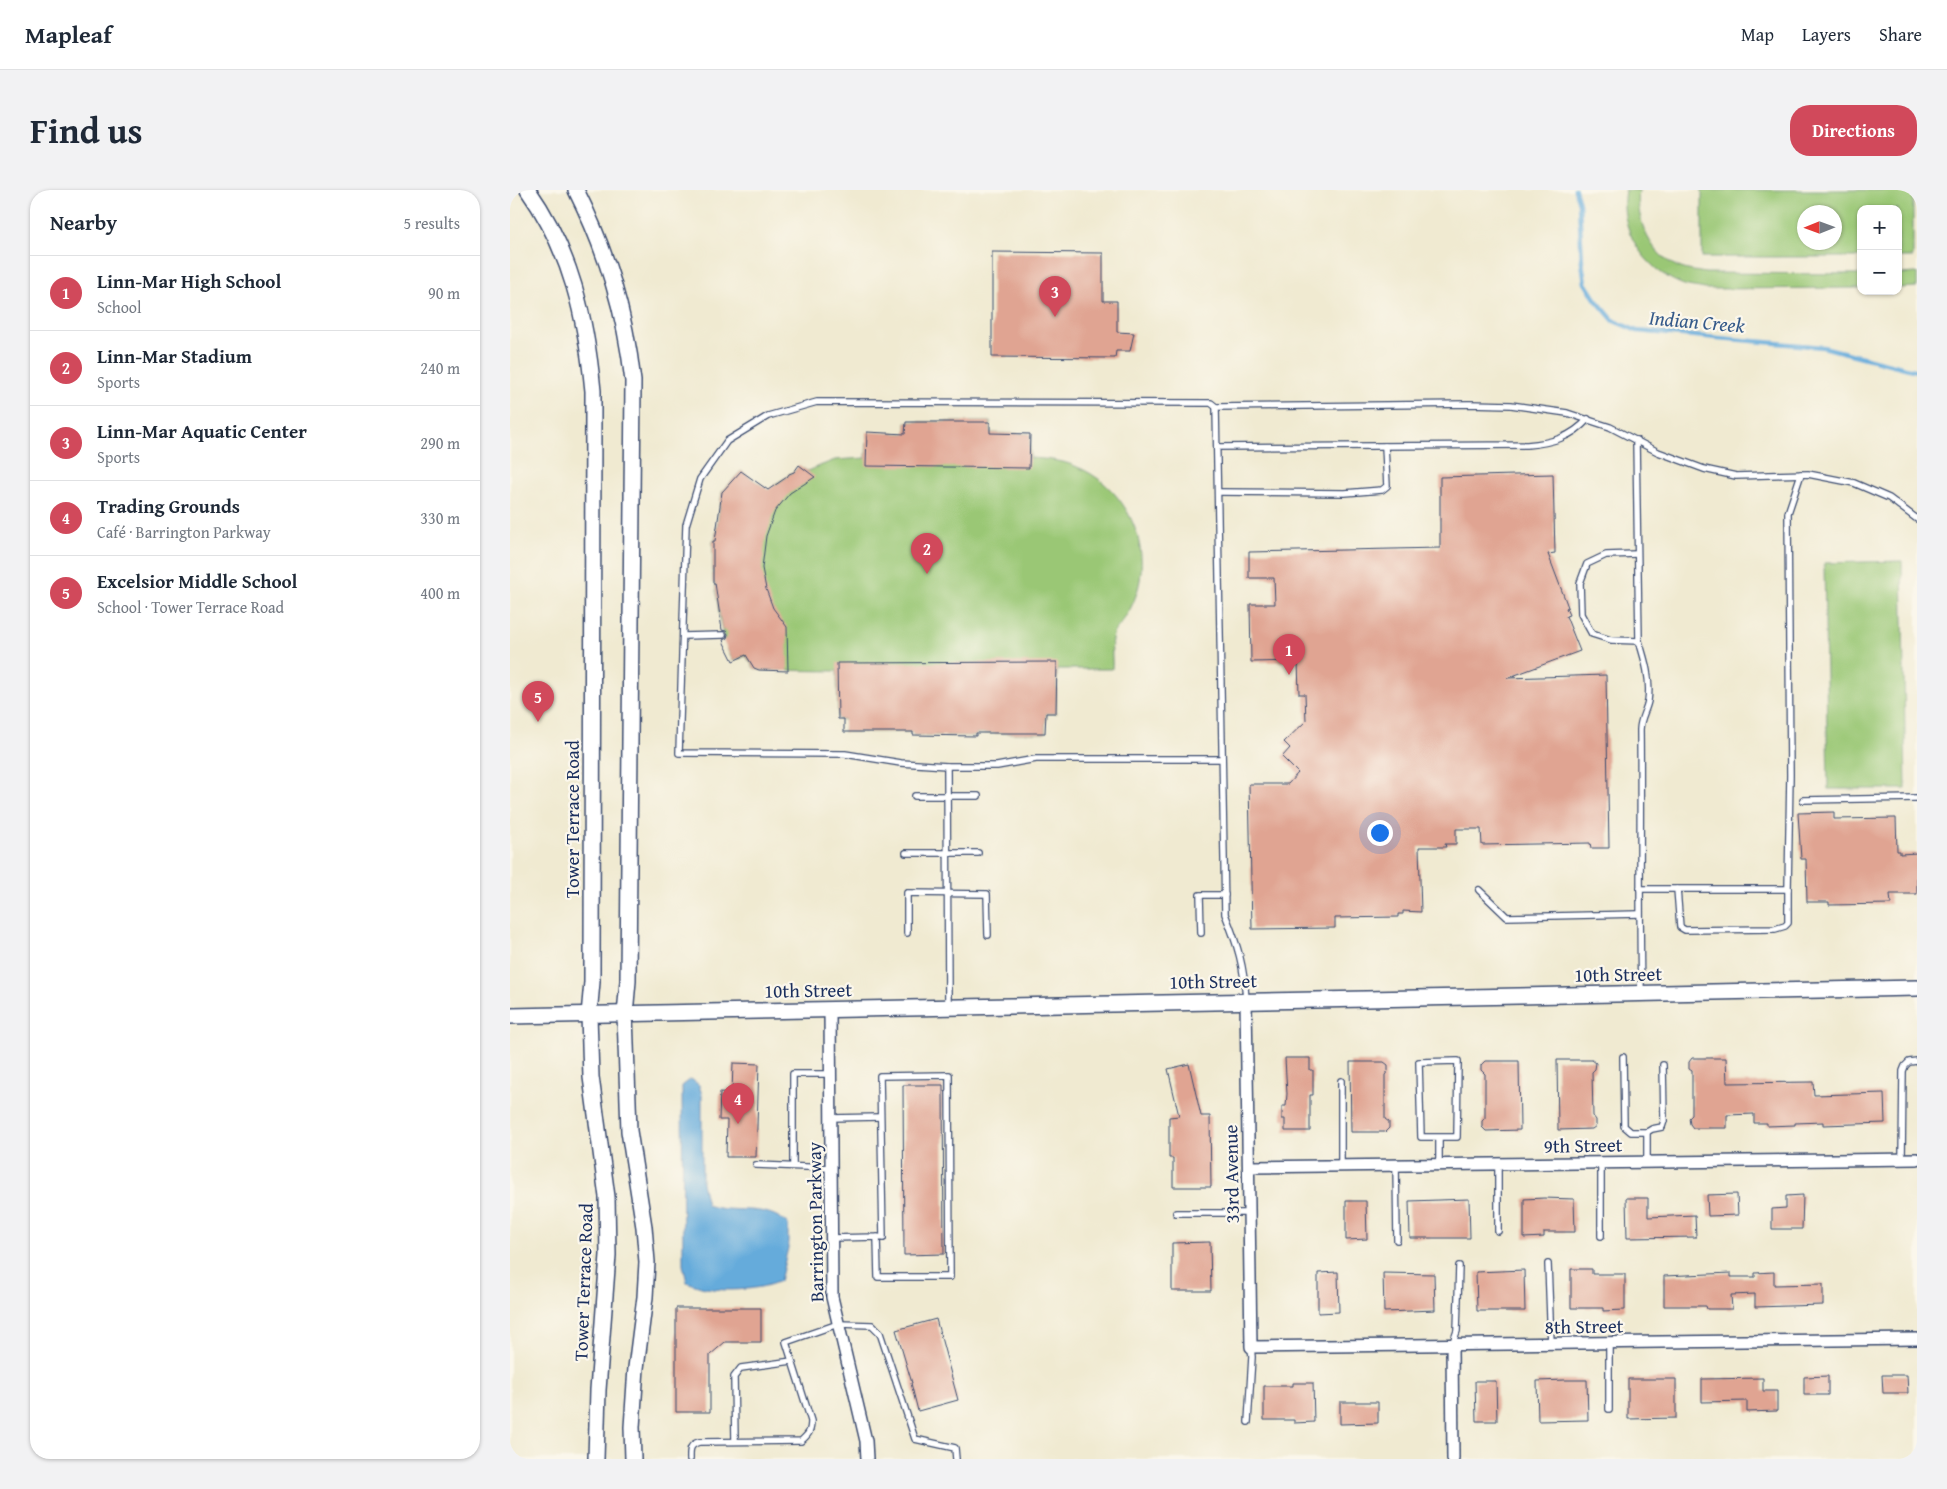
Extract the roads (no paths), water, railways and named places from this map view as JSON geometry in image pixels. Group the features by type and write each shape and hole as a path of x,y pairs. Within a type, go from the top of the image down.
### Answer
{"street":[{"name":"Tower Terrace Road","path":"528,190 558,243 576,288 590,359 593,391 592,982 589,1015 592,1077 607,1197 608,1236 598,1390 596,1459"},
{"path":"576,190 606,256 620,304 633,381 628,951 625,1014 629,1132 644,1227 647,1262 645,1297 636,1368 632,1427 633,1459"},
{"name":"10th Street","path":"510,1016 1917,988"},
{"name":"33rd Avenue","path":"1246,1000 1251,1347"},
{"name":"Barrington Parkway","path":"830,1010 832,1297 866,1441 867,1459"},
{"name":"9th Street","path":"1249,1167 1917,1159"},
{"name":"8th Street","path":"1251,1347 1917,1339"},
{"path":"1452,1345 1453,1459"}],"lane":[{"path":"1222,759 1036,759 997,766 946,766 901,763 845,754 679,753 686,525 700,478 727,441 768,416 817,402 1211,403 1216,407 1511,405 1567,412 1636,440 1658,452 1704,469 1736,476 1808,474 1854,483 1890,498 1917,519"},
{"path":"1216,407 1225,914 1236,943 1244,973 1246,1000"},
{"path":"1217,447 1527,445 1550,443 1570,435 1588,419"},
{"path":"1636,440 1639,640 1647,668 1648,701 1640,720 1642,842 1639,914 1641,993"},
{"path":"1218,492 1346,493 1382,490 1387,486 1386,446"},
{"path":"1677,889 1680,927 1685,930 1775,929 1788,923 1790,775 1788,513 1801,474"},
{"path":"1637,554 1606,555 1587,564 1580,583 1581,614 1592,634 1611,640 1639,640"},
{"path":"683,636 722,634"},
{"path":"946,766 948,1007"},
{"path":"915,796 978,796"},
{"path":"1803,800 1917,798"},
{"path":"906,853 978,853"},
{"path":"1640,889 1788,889"},
{"path":"1479,890 1507,917 1639,914"},
{"path":"907,932 907,893 987,894 988,935"},
{"path":"1201,933 1200,895 1225,895"},
{"path":"1623,1057 1624,1126 1631,1132 1648,1132 1662,1127 1664,1121 1663,1064"},
{"path":"1458,1061 1457,1137 1439,1136 1421,1137 1419,1062 1458,1061"},
{"path":"1902,1159 1903,1071 1909,1062 1917,1062"},
{"path":"793,1166 794,1074 830,1074"},
{"path":"832,1238 877,1238 882,1238 880,1076 949,1075 950,1277 878,1277 877,1238"},
{"path":"1341,1081 1341,1166"},
{"path":"831,1118 880,1116"},
{"path":"1647,1162 1648,1132"},
{"path":"1439,1136 1439,1165"},
{"path":"1601,1236 1602,1163"},
{"path":"1498,1164 1498,1230"},
{"path":"756,1165 831,1168"},
{"path":"1396,1165 1397,1240"},
{"path":"1176,1213 1249,1213"},
{"path":"1548,1264 1551,1344"},
{"path":"1452,1345 1457,1331 1459,1266"},
{"path":"690,1459 690,1447 699,1442 801,1441 808,1435 811,1430 811,1421 786,1342 838,1324 872,1325 880,1333 915,1439 955,1448 956,1459"},
{"path":"1609,1343 1609,1409"},
{"path":"1248,1422 1251,1347"},
{"path":"735,1441 734,1377 738,1371 741,1368 792,1360"}],"water":[{"path":"691,1079 699,1085 702,1095 702,1183 707,1205 717,1208 769,1213 779,1217 788,1224 788,1248 780,1281 754,1288 733,1290 706,1288 687,1282 683,1265 682,1086"}],"waterway":[{"name":"Indian Creek","path":"1575,190 1579,203 1585,283 1596,300 1614,321 1637,331 1823,347 1917,371"}],"place":[{"name":"Linn-Mar Aquatic Center","path":"1055,317"},
{"name":"Linn-Mar Stadium","path":"927,574"},
{"name":"Linn-Mar High School","path":"1289,675"},
{"name":"Excelsior Middle School","path":"538,722"},
{"name":"Trading Grounds","path":"738,1124"}]}
